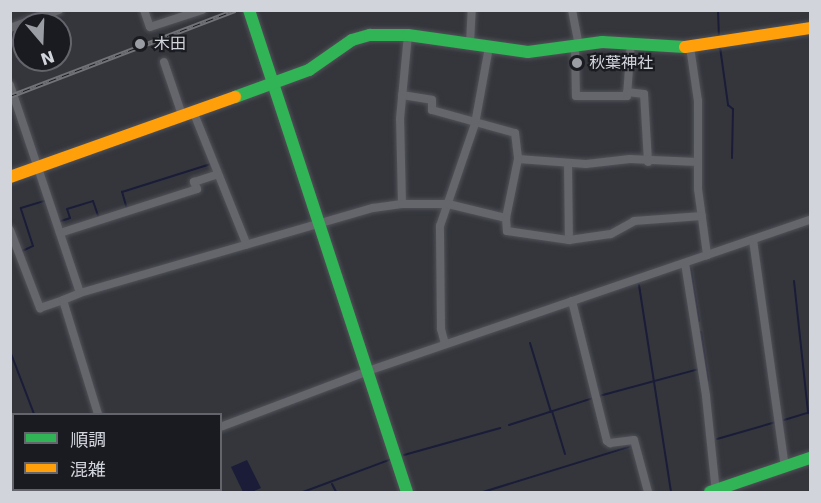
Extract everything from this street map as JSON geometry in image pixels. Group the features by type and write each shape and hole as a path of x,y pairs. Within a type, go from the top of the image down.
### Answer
{"street":[{"path":"10,28 59,10"},
{"path":"144,10 150,27 202,10"},
{"path":"249,10 408,492"},
{"path":"470,43 472,10"},
{"path":"572,10 577,46 576,96 627,96 631,42"},
{"path":"10,177 323,64 352,40 382,33 528,52 631,42 690,47 810,27"},
{"path":"402,204 402,95 408,35"},
{"path":"445,344 441,329 438,249 448,204 475,124 489,47"},
{"path":"690,47 698,101 697,162 707,255"},
{"path":"164,62 218,174 247,245"},
{"path":"10,85 80,293"},
{"path":"627,92 644,94 648,162"},
{"path":"402,95 432,100 432,110 475,124 515,133 518,159 506,218 507,231 569,240 611,234 634,221 702,216"},
{"path":"518,159 568,163 630,159 648,162 697,162"},
{"path":"568,163 569,240"},
{"path":"60,233 197,189 194,182 218,174"},
{"path":"10,230 39,308 80,293 319,223 402,204 448,204 506,218"},
{"path":"222,426 368,371 810,220"},
{"path":"753,240 785,467"},
{"path":"685,263 706,396 714,492 810,458"},
{"path":"63,300 98,413"},
{"path":"572,301 607,441 634,440 648,492"}],"water":[{"path":"247,460 261,488 252,492 243,492 231,467"}],"waterway":[{"path":"718,10 719,38"},
{"path":"720,47 728,105 733,109 732,158"},
{"path":"127,209 122,192 211,164"},
{"path":"20,252 33,246 21,208 47,200"},
{"path":"61,221 70,218 67,209 93,201 99,218"},
{"path":"690,265 699,321"},
{"path":"794,281 808,413"},
{"path":"639,285 671,492"},
{"path":"701,332 708,380"},
{"path":"530,343 551,412"},
{"path":"10,351 34,413"},
{"path":"599,396 699,369"},
{"path":"509,425 593,398"},
{"path":"552,411 565,454"},
{"path":"784,420 810,412"},
{"path":"717,439 776,422"},
{"path":"404,455 500,428"},
{"path":"483,492 632,446"},
{"path":"303,492 389,460"},
{"path":"332,484 336,492"}],"railway":[{"path":"10,96 235,10"}],"traffic: fast":[{"path":"249,10 407,492"},
{"path":"235,97 309,70 352,40 370,35 408,35 528,52 602,42 685,47"},
{"path":"710,492 810,458"}],"traffic: slow":[{"path":"685,47 810,28"},
{"path":"10,177 235,97"}],"place":[{"name":"木田","path":"140,44"},
{"name":"秋葉神社","path":"577,63"}]}
